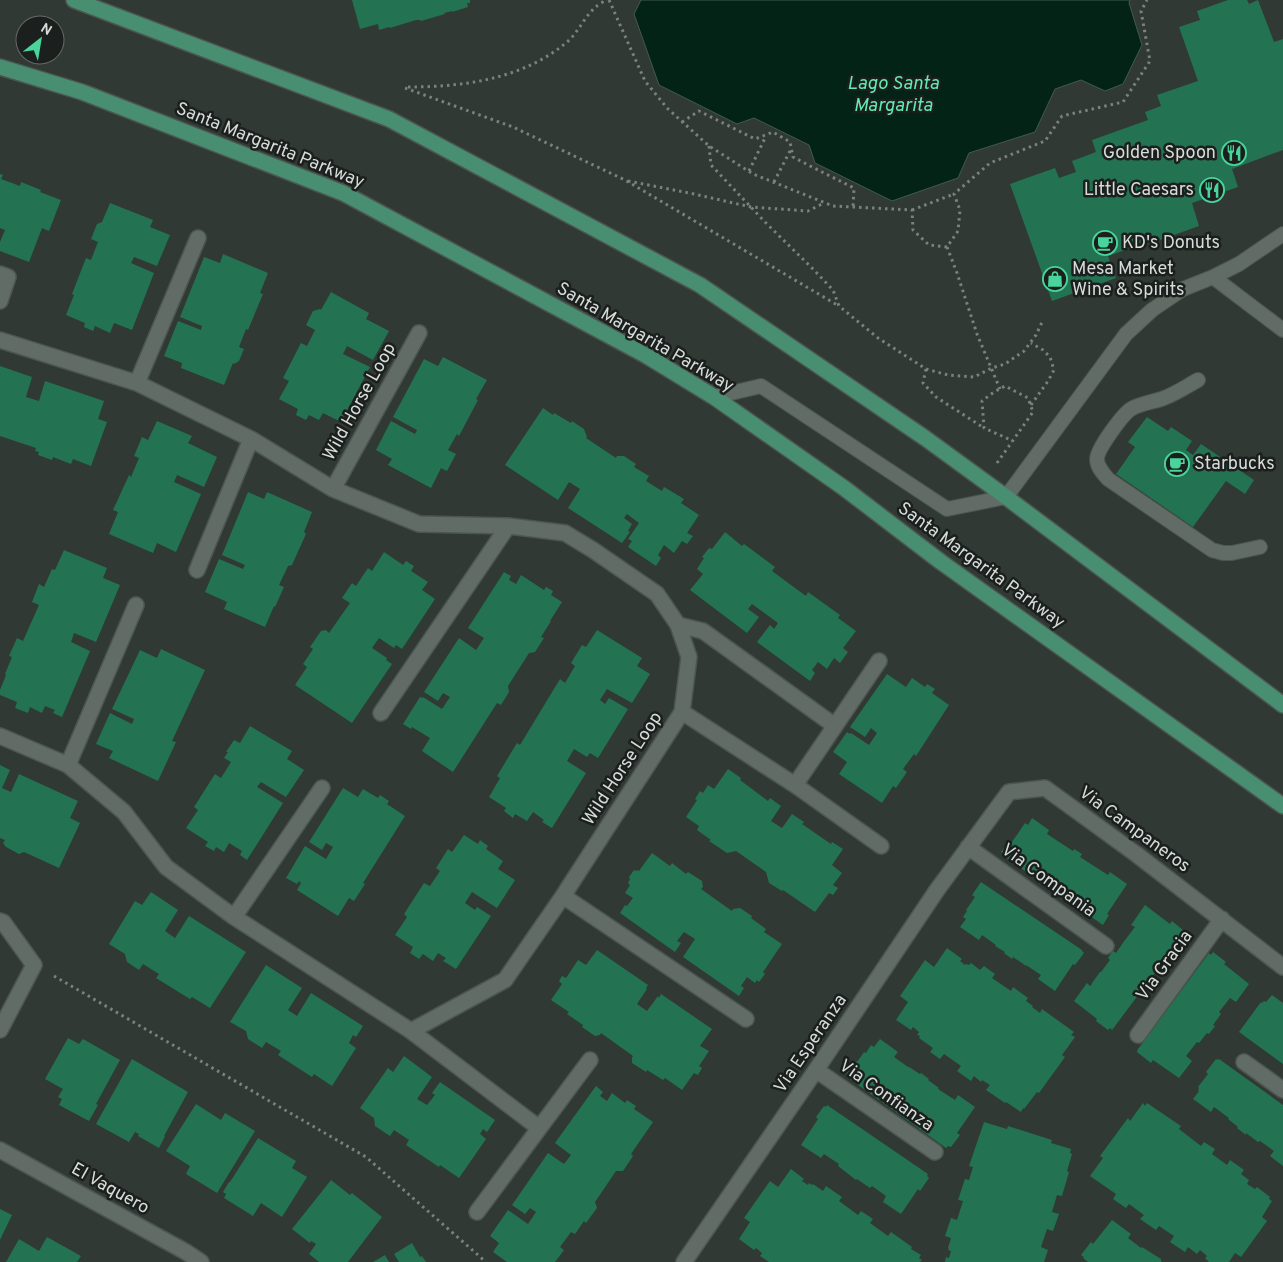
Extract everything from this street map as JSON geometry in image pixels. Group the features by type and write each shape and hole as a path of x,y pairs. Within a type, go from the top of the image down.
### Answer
{"main road":[{"path":"74,0 389,119 700,285 925,438 1006,496 1283,705"},
{"name":"Santa Margarita Parkway","path":"0,67 82,92 343,192 647,356 714,397 844,488 941,562 1283,806"}],"street":[{"path":"137,383 198,238"},
{"path":"0,274 8,277 0,300"},
{"name":"Wild Horse Loop","path":"333,489 419,333"},
{"name":"Wild Horse Loop","path":"0,340 137,383 251,439 333,489 419,524 508,526 565,533 594,550 657,594 678,625 689,657 682,712 563,896 505,980 411,1031"},
{"path":"197,570 251,439"},
{"path":"381,713 508,526"},
{"path":"68,765 136,604"},
{"path":"678,625 704,631 835,726"},
{"path":"795,785 879,661"},
{"path":"682,712 795,785 881,846"},
{"path":"0,736 68,765 124,812 166,867 234,916 411,1031 539,1128"},
{"path":"234,916 322,788"},
{"name":"Via Campaneros","path":"968,847 1009,792 1045,788 1136,854 1283,967"},
{"name":"Via Compania","path":"968,847 1106,946"},
{"name":"Via Esperanza","path":"684,1262 968,847"},
{"path":"563,896 746,1019"},
{"name":"Via Gracia","path":"1138,1035 1222,919"},
{"path":"0,921 3,922 34,965 0,1030"},
{"path":"477,1212 590,1060"},
{"path":"1244,1062 1283,1090"},
{"name":"Via Confianza","path":"816,1070 935,1152"},
{"name":"El Vaquero","path":"0,1150 202,1262"}],"lane":[{"path":"714,397 761,386 947,509 1006,496 1126,334 1152,310 1183,289 1239,264 1283,234"},
{"path":"1213,277 1283,330"},
{"path":"1198,380 1176,394 1138,405 1125,414 1100,449 1097,457 1098,464 1101,472 1108,479 1212,550 1223,554 1260,547"}],"path":[{"path":"1043,320 1036,335 1024,351 1005,364 974,377 948,375 926,369 878,338 839,306 625,180 513,128 405,88 472,83 507,75 538,62 568,41 596,6 608,0 645,81 667,108 709,146 749,171 833,206 912,210 954,194 990,163 1045,141 1062,116 1123,102 1150,61 1141,12 1147,0"},
{"path":"682,122 699,111 756,139 773,132 790,142 793,156 854,188 852,207"},
{"path":"749,171 766,135"},
{"path":"709,146 711,165 833,290 839,306"},
{"path":"774,182 792,149"},
{"path":"625,180 751,207 808,211 825,202"},
{"path":"947,247 958,230 960,210 954,194"},
{"path":"912,210 912,230 929,245 947,247"},
{"path":"947,247 977,334 1000,389"},
{"path":"1030,405 1054,370 1050,357 1031,343"},
{"path":"926,369 923,384 936,397 984,428 1013,441 1033,412 1028,398 1005,386 982,401 984,428"},
{"path":"34,965 366,1157 486,1262"}],"water":[{"name":"Lago Santa Margarita","path":"641,0 1130,0 1129,3 1142,45 1123,84 1105,91 1081,80 1055,89 1035,132 969,153 958,178 892,201 815,163 809,145 754,118 737,124 659,85 634,14"}],"building":[{"path":"352,0 470,0 470,3 467,3 468,7 452,12 379,30 378,24 360,29"},
{"path":"1228,0 1247,0 1249,4 1258,0 1274,42 1283,39 1283,150 1232,169 1238,187 1192,203 1199,226 1108,256 1116,278 1052,301 1010,184 1055,168 1059,178 1076,172 1072,161 1096,152 1092,140 1148,120 1145,112 1161,106 1157,95 1198,81 1179,27 1200,20 1197,11"},
{"path":"0,174 3,175 1,179 20,186 21,182 61,200 49,231 42,228 29,262 0,251 0,242 5,230 0,228"},
{"path":"110,203 153,220 150,227 170,235 157,266 134,257 131,263 154,273 132,330 114,323 110,333 95,326 93,331 84,327 85,323 66,315 86,258 91,260 98,242 91,239 97,224 102,222"},
{"path":"223,254 268,273 260,293 263,294 239,347 244,349 239,361 233,363 224,385 181,368 182,363 164,356 178,321 201,330 202,326 180,317 204,257 220,263"},
{"path":"331,292 369,313 366,319 389,331 373,360 347,346 343,354 370,367 341,422 323,413 319,420 309,415 306,420 296,415 298,409 279,399 289,381 283,378 301,343 307,346 315,330 306,325 313,311 321,310"},
{"path":"443,357 487,380 459,436 457,434 448,450 456,454 447,471 441,468 431,488 388,465 392,459 376,450 391,421 415,434 417,430 393,417 424,359 438,366"},
{"path":"0,366 32,377 26,397 39,401 45,381 104,401 98,419 107,422 91,466 73,459 71,464 53,457 52,460 38,455 39,452 35,451 36,448 0,436"},
{"path":"543,408 553,415 554,413 571,423 572,421 584,429 586,438 616,458 617,456 624,456 636,464 634,467 649,476 646,481 662,491 664,487 684,499 681,503 699,515 687,533 693,536 687,544 682,541 674,553 664,545 658,555 661,558 656,566 628,547 632,541 628,539 639,523 627,514 624,518 632,524 628,531 630,532 622,543 568,508 580,489 569,482 558,500 505,465"},
{"name":"Starbucks","path":"1147,417 1168,431 1171,427 1192,441 1186,450 1193,455 1201,444 1254,480 1245,494 1226,481 1193,527 1116,474 1135,447 1128,442"},
{"path":"157,421 192,436 188,443 217,457 204,487 177,475 174,482 201,494 176,552 157,543 153,553 109,534 118,512 113,510 139,458 134,456 142,437 148,440"},
{"path":"248,492 264,499 267,492 312,512 304,532 306,534 292,565 288,566 279,585 284,587 265,627 224,609 227,602 205,592 219,559 243,569 245,565 222,555"},
{"path":"725,532 742,546 744,544 775,567 772,571 806,596 808,592 840,615 838,618 856,631 843,648 848,652 840,663 834,658 827,669 818,662 812,670 815,673 810,681 757,642 770,625 774,629 778,623 752,604 748,609 759,617 747,633 690,590 703,574 697,569 704,558 702,557 709,548 712,549"},
{"path":"64,550 107,568 103,578 120,585 96,642 74,633 71,642 90,651 62,717 53,713 55,710 45,706 42,713 30,707 28,713 15,708 17,702 0,695 0,690 12,657 9,656 17,638 23,641 39,605 32,602 39,584 44,587 52,569 55,570"},
{"path":"384,552 403,565 406,561 414,566 411,571 428,582 422,590 435,599 402,649 396,645 394,648 379,638 372,648 387,658 386,660 392,664 352,723 295,685 307,667 303,664 313,649 310,647 321,631 326,630 329,633 350,603 342,598 352,583 356,586 368,568 372,571"},
{"path":"504,572 511,576 509,580 516,584 521,575 544,590 546,587 553,591 551,595 562,602 541,637 544,638 535,652 529,653 508,686 509,692 501,705 497,703 453,772 422,751 430,738 403,724 420,697 442,709 450,697 443,693 438,701 424,692 459,638 476,650 484,638 468,628"},
{"path":"597,630 642,658 637,666 650,674 632,703 607,689 600,700 605,704 609,698 628,709 598,758 590,753 587,757 574,749 567,761 586,773 552,828 542,822 544,820 533,812 527,821 515,814 513,818 504,811 506,808 489,797 500,778 497,776 517,743 520,745 560,679 565,683 575,666 571,663 582,645 586,647"},
{"path":"161,649 205,670 172,741 176,742 158,781 109,758 113,751 96,744 110,713 132,724 134,719 112,709 140,650 157,658"},
{"path":"887,674 906,687 912,678 925,687 927,684 935,689 932,693 949,705 916,756 914,754 903,769 907,772 896,788 893,786 882,803 839,774 847,762 833,752 847,732 869,745 877,733 871,728 865,737 850,727"},
{"path":"250,726 292,751 287,759 304,770 286,797 261,782 257,787 283,803 247,860 240,855 242,851 229,843 224,852 216,847 214,851 205,846 208,842 186,828 198,810 194,807 215,774 221,778 231,762 224,758 228,752 226,752 234,740 240,743"},
{"path":"0,765 10,770 2,788 11,792 19,774 78,801 70,818 80,823 59,868 24,852 19,854 6,847 3,843 5,840 0,838"},
{"path":"728,769 768,801 770,798 781,806 771,821 782,828 792,814 804,822 802,824 831,844 832,842 843,849 832,865 842,873 833,885 838,888 833,895 829,893 815,912 783,890 769,883 766,872 736,851 727,853 709,841 711,840 697,830 699,826 686,817 697,800 695,799 700,791 703,793 708,785 714,789"},
{"path":"343,788 358,797 363,789 378,798 380,795 389,801 387,804 405,816 363,883 365,884 354,901 349,898 338,916 297,890 301,883 299,881 297,884 286,878 305,846 326,859 333,847 326,843 322,850 309,842"},
{"path":"1032,818 1049,830 1047,834 1073,851 1074,849 1082,854 1080,857 1108,875 1110,872 1127,884 1107,914 1109,915 1103,925 1002,855 1004,854 1001,852 1009,841 1012,842 1025,823 1028,825"},
{"path":"464,835 478,844 480,840 488,846 486,849 503,861 498,869 515,880 497,908 472,892 465,903 475,910 477,907 491,916 456,969 443,961 446,958 438,953 433,961 423,954 419,959 410,953 413,947 395,935 407,917 404,914 424,883 430,886 440,871 436,868 448,849 452,852"},
{"path":"652,853 670,866 672,863 686,874 688,872 702,881 703,887 701,889 732,911 733,909 740,908 752,916 751,918 766,929 764,932 782,944 763,972 765,974 759,982 757,980 755,983 747,977 741,986 744,988 739,996 683,957 695,939 684,932 677,941 681,943 675,952 620,913 633,898 625,893 630,885 628,883 629,877 634,870 639,871"},
{"path":"981,882 1082,950 1084,953 1075,965 1073,964 1055,991 1038,979 1041,975 1013,957 1012,959 982,935 979,940 960,927 966,919 963,917 966,910 975,897 972,895"},
{"path":"151,892 178,910 165,931 175,938 189,916 246,952 210,1008 192,997 190,999 156,978 159,974 143,964 139,970 127,962 125,954 109,944 135,901 142,905"},
{"path":"1145,905 1170,924 1172,921 1183,930 1184,934 1112,1030 1110,1028 1108,1030 1074,1001 1087,983 1090,986 1092,984 1110,960 1108,958 1113,951 1116,953 1135,927 1131,925"},
{"path":"947,948 962,959 960,961 965,965 971,963 980,970 984,966 995,974 992,978 1011,991 1013,987 1028,998 1026,1001 1040,1013 1042,1009 1074,1032 1071,1035 1075,1037 1062,1055 1065,1057 1039,1093 1037,1092 1021,1112 986,1090 990,1085 982,1080 981,1082 974,1076 971,1081 957,1071 961,1066 944,1054 940,1059 930,1052 933,1048 919,1038 920,1036 917,1035 919,1032 913,1027 911,1030 896,1020 908,1002 900,996 925,960 934,967"},
{"path":"597,950 648,985 637,1004 647,1011 661,994 712,1029 700,1046 709,1051 699,1066 702,1068 698,1075 694,1073 682,1090 665,1078 663,1080 632,1063 633,1056 601,1033 595,1036 567,1014 569,1012 551,1000 562,984 559,981 562,976 566,978 578,960 586,965"},
{"path":"1213,952 1226,962 1224,964 1249,984 1236,1002 1230,998 1219,1012 1221,1014 1209,1034 1207,1033 1199,1043 1197,1042 1186,1056 1192,1061 1179,1078 1153,1060 1151,1063 1137,1052 1209,953 1211,955"},
{"path":"266,965 302,988 288,1010 297,1016 311,993 363,1026 356,1037 353,1035 349,1043 356,1048 332,1086 314,1074 312,1077 278,1055 281,1051 266,1042 262,1048 248,1039 246,1031 230,1022"},
{"path":"1272,995 1283,1003 1283,1064 1239,1032 1261,1002 1266,1002"},
{"path":"68,1038 79,1044 83,1039 120,1060 89,1121 59,1105 62,1099 58,1097 63,1089 45,1079"},
{"path":"880,1039 898,1052 894,1057 921,1073 938,1089 955,1100 958,1095 975,1107 957,1133 960,1135 951,1147 948,1146 946,1148 847,1077 848,1075 846,1074 856,1061 864,1052 866,1053 871,1045 874,1047"},
{"path":"404,1056 432,1077 417,1099 427,1105 435,1095 432,1093 440,1082 495,1120 487,1132 483,1129 480,1134 486,1139 459,1178 406,1145 409,1140 394,1130 390,1136 375,1126 374,1118 360,1108 388,1068 393,1072"},
{"path":"132,1059 188,1092 159,1148 138,1136 139,1134 135,1132 129,1142 96,1124"},
{"path":"1216,1059 1219,1059 1283,1105 1283,1166 1270,1156 1274,1151 1246,1133 1246,1135 1229,1118 1214,1107 1211,1112 1193,1099 1199,1091 1198,1087 1208,1074 1206,1072"},
{"path":"596,1086 603,1092 600,1096 607,1101 612,1093 625,1103 627,1100 636,1106 634,1109 653,1122 631,1154 633,1156 623,1171 616,1171 595,1202 597,1208 586,1223 584,1221 575,1234 571,1232 560,1247 564,1250 555,1262 507,1262 493,1252 499,1243 490,1236 508,1210 528,1224 536,1212 530,1208 525,1214 512,1205 548,1153 564,1164 571,1155 555,1143"},
{"path":"1143,1103 1145,1106 1147,1103 1181,1126 1179,1129 1201,1146 1204,1142 1215,1149 1212,1154 1227,1165 1230,1160 1244,1170 1241,1174 1249,1180 1247,1184 1255,1189 1257,1187 1270,1197 1269,1199 1272,1201 1262,1217 1267,1221 1241,1257 1235,1253 1229,1262 1209,1262 1205,1258 1207,1256 1200,1250 1197,1254 1188,1247 1185,1252 1170,1242 1174,1236 1159,1226 1156,1230 1140,1219 1144,1215 1129,1204 1126,1208 1113,1199 1116,1194 1090,1176 1103,1158 1100,1156 1128,1118 1130,1121"},
{"path":"196,1104 221,1120 225,1113 255,1131 217,1193 186,1174 190,1166 166,1151"},
{"path":"827,1105 928,1174 929,1178 920,1191 918,1189 901,1214 883,1202 886,1196 872,1186 870,1188 856,1180 838,1166 839,1164 824,1154 821,1158 801,1145 818,1119 816,1117 824,1106 826,1107"},
{"path":"984,1122 1007,1129 1008,1126 1052,1140 1051,1143 1071,1149 1070,1153 1072,1154 1067,1171 1069,1172 1062,1196 1057,1195 1052,1212 1059,1214 1053,1231 1047,1229 1041,1247 1048,1250 1044,1262 945,1262 946,1257 949,1258 951,1251 948,1248 951,1238 945,1236 951,1218 957,1220 963,1201 958,1200 965,1179 969,1180 973,1167 969,1166"},
{"path":"258,1138 296,1161 292,1168 307,1177 282,1217 261,1203 253,1216 224,1198 226,1194 223,1192"},
{"path":"791,1169 804,1179 802,1181 808,1185 809,1183 813,1184 823,1191 826,1186 842,1197 839,1201 858,1215 861,1211 873,1219 870,1223 888,1236 891,1232 921,1255 919,1258 922,1260 920,1262 769,1262 760,1256 762,1253 756,1248 754,1250 739,1239 750,1222 744,1218 770,1181 778,1187"},
{"path":"331,1180 350,1195 352,1193 382,1217 348,1262 319,1262 309,1254 316,1244 311,1241 310,1243 292,1229"},
{"path":"0,1209 12,1215 0,1240"},
{"path":"1112,1220 1131,1234 1128,1238 1161,1259 1162,1262 1088,1262 1083,1258 1081,1255 1091,1242 1093,1244"},
{"path":"47,1237 81,1256 77,1262 6,1262 19,1239 39,1251"},
{"path":"412,1243 420,1257 422,1256 426,1262 399,1262 394,1254"},
{"path":"385,1255 389,1262 373,1262"}],"place":[{"name":"Golden Spoon","path":"1234,153"},
{"name":"Little Caesars","path":"1212,190"},
{"name":"KD's Donuts","path":"1105,243"},
{"name":"Mesa Market Wine & Spirits","path":"1055,279"},
{"name":"Starbucks","path":"1177,464"}]}
